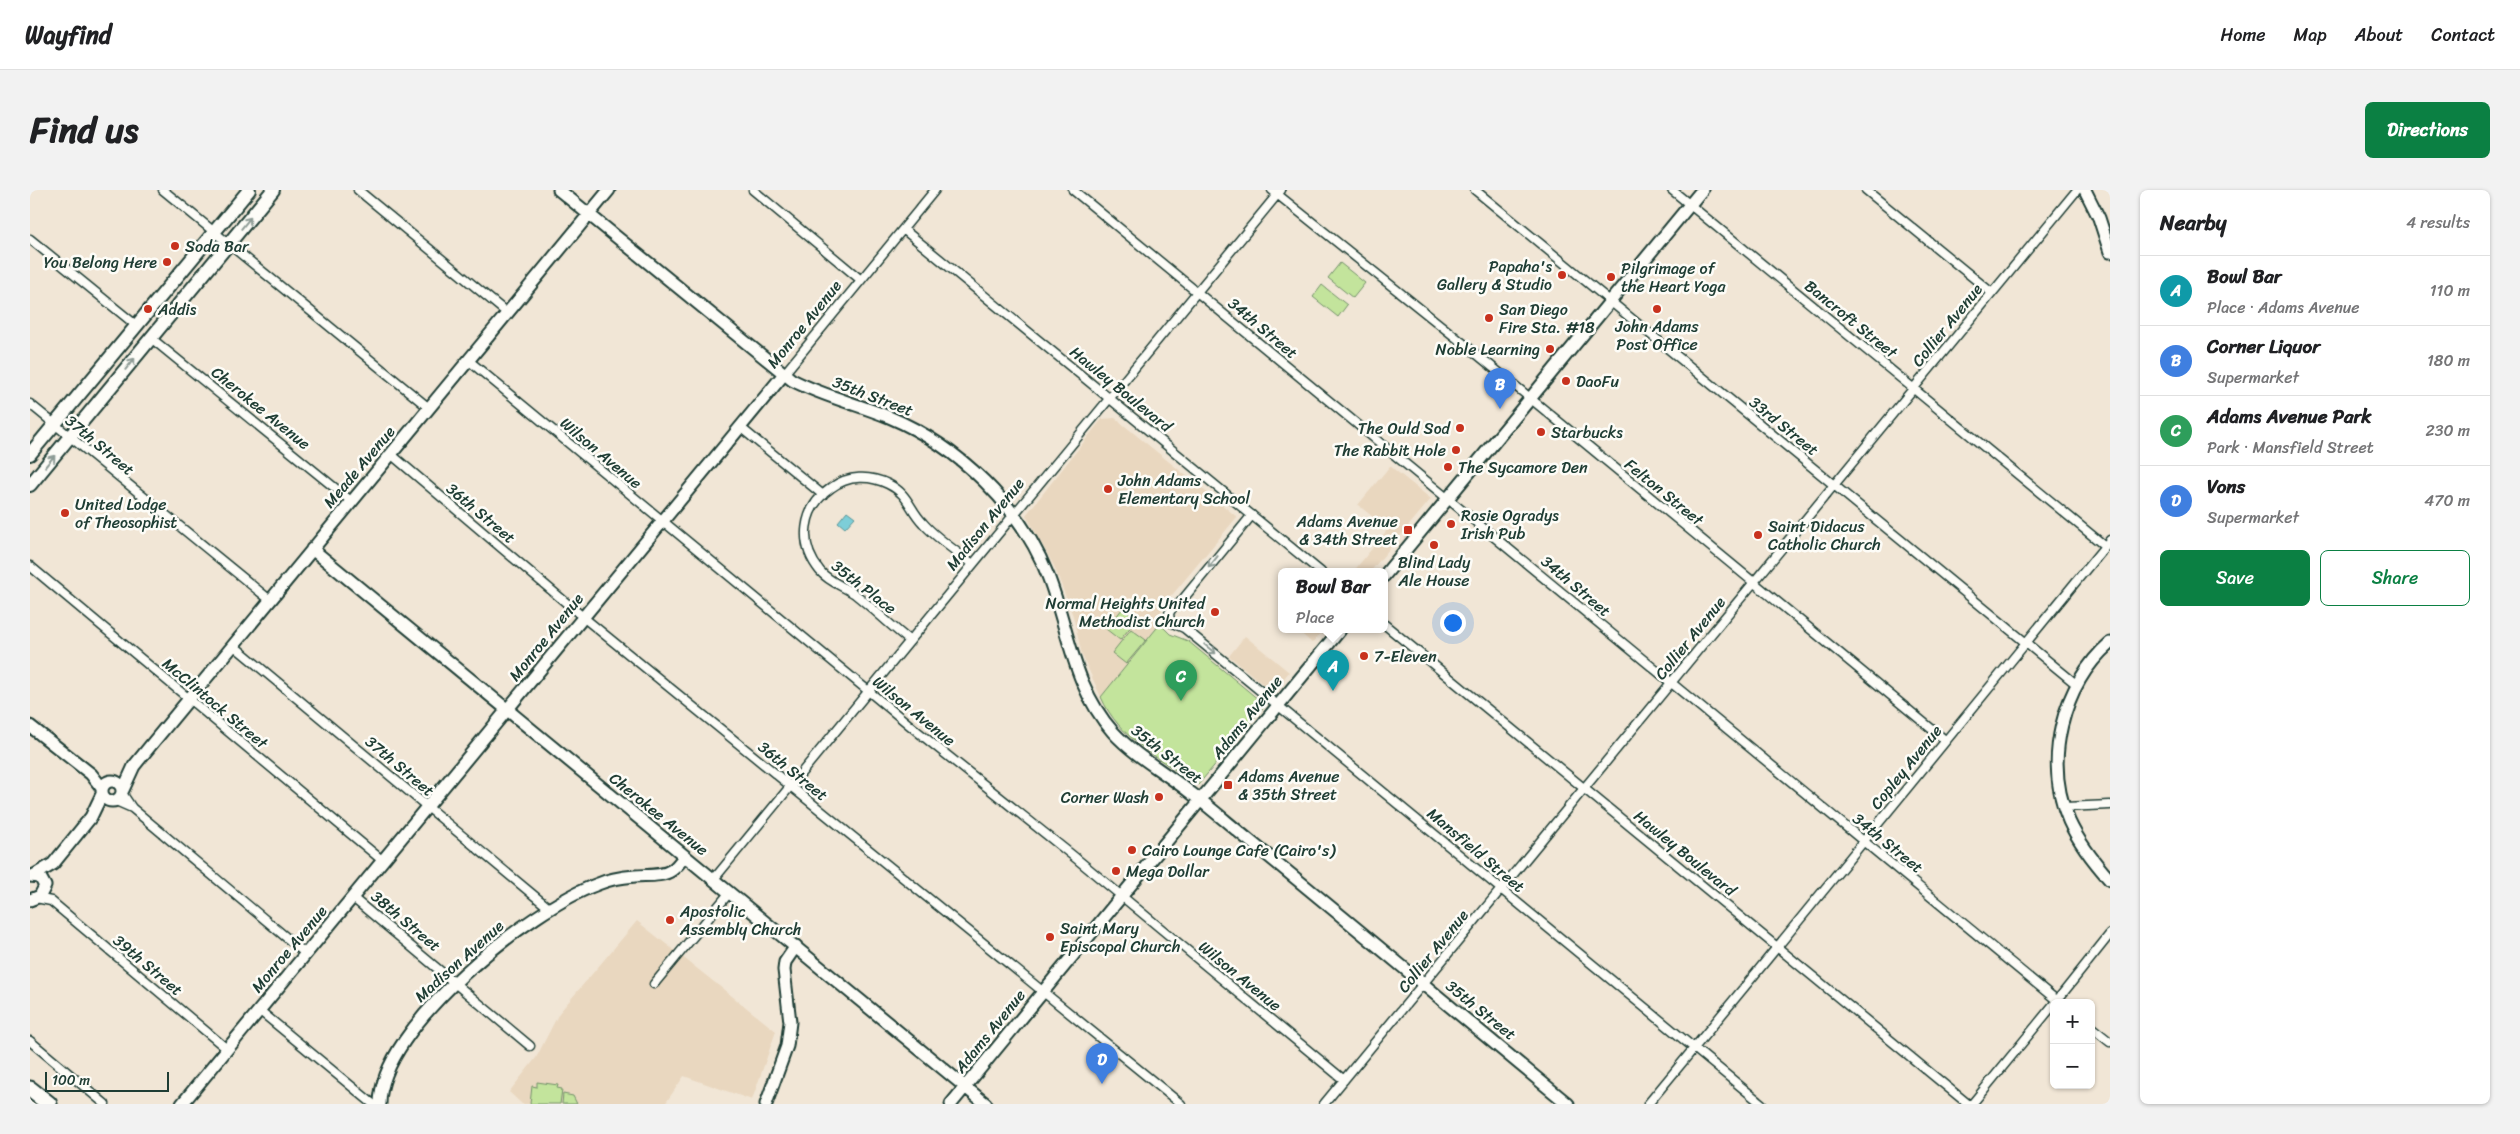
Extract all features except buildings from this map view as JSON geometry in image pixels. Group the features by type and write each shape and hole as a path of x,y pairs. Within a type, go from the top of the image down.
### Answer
{"highway":[{"path":"30,1089 49,1104"}],"main road":[{"path":"30,454 248,190"},
{"path":"30,485 273,190"}],"street":[{"path":"163,190 429,408"},
{"path":"358,190 507,313"},
{"name":"35th Street","path":"559,190 784,374 815,391 884,415 922,434 975,472 1014,514 1035,549 1048,576 1076,671 1098,712 1114,733 1147,762 1200,800 1568,1104"},
{"name":"Meade Avenue","path":"91,817 118,797 134,766 609,190"},
{"path":"753,190 861,280"},
{"name":"Monroe Avenue","path":"182,1104 935,190"},
{"name":"34th Street","path":"1073,190 2053,999"},
{"name":"33rd Street","path":"1475,190 2076,684"},
{"name":"Bancroft Street","path":"1672,190 1913,388 2108,543"},
{"path":"1388,571 1702,190"},
{"path":"1866,190 1992,293"},
{"name":"Collier Avenue","path":"1324,1104 2077,190"},
{"path":"2085,190 2099,218 2110,252"},
{"name":"Madison Avenue","path":"714,879 1277,191"},
{"name":"Felton Street","path":"1277,191 1945,740"},
{"name":"Hawley Boulevard","path":"903,229 1316,568"},
{"path":"30,239 137,326"},
{"name":"Cherokee Avenue","path":"152,338 351,501"},
{"name":"Wilson Avenue","path":"468,360 662,522 1344,1080"},
{"name":"37th Street","path":"30,404 270,600"},
{"path":"740,426 823,495"},
{"name":"36th Street","path":"392,455 583,617 1181,1104"},
{"name":"35th Place","path":"910,641 853,593 821,572 810,554 804,533 813,506 831,487 852,478 871,478 890,485 909,500 924,525 973,564"},
{"name":"Mansfield Street","path":"1252,515 1179,604 1173,607 1169,613 1170,622 1184,628 1762,1104"},
{"name":"Copley Avenue","path":"1648,1104 1864,842 2024,642 2108,543"},
{"name":"Cherokee Avenue","path":"312,549 986,1104"},
{"name":"McClintock Street","path":"30,566 383,861"},
{"name":"Hawley Boulevard","path":"1388,627 1968,1104"},
{"name":"Adams Avenue","path":"951,1104 1338,633"},
{"path":"2110,643 2100,652 2076,684 2066,711 2059,744 2058,760 2065,807 2069,820 2088,855 2110,880"},
{"name":"37th Street","path":"234,646 549,908"},
{"path":"30,726 106,786 119,784 118,797"},
{"name":"Meade Avenue","path":"32,898 42,893 53,864 91,817 106,786 134,766"},
{"path":"106,786 106,800 118,797"},
{"path":"118,797 306,954"},
{"path":"2065,807 2110,804"},
{"name":"Madison Avenue","path":"380,1104 388,1071 407,1038 427,1011 501,941 549,908 574,894 600,883 635,876 663,874 672,870 685,856"},
{"name":"Meade Avenue","path":"31,876 53,864"},
{"name":"Meade Avenue","path":"31,876 42,880 44,886"},
{"name":"39th Street","path":"44,886 51,901 227,1049"},
{"path":"654,984 730,892"},
{"name":"39th Street","path":"32,898 51,901"},
{"name":"38th Street","path":"353,898 530,1046"},
{"path":"2059,999 2110,934"},
{"path":"766,1104 787,1046 790,1015 784,970 785,962 796,946"},
{"path":"260,1010 372,1104"},
{"path":"1972,1104 2050,1010"},
{"path":"2095,1030 2110,1042"},
{"path":"30,1042 105,1104"}],"shaded area":[{"path":"1115,418 1237,517 1173,594 1168,597 1162,605 1160,624 1101,697 1082,655 1073,616 1054,566 1026,515 1102,419"},
{"path":"1390,466 1431,499 1373,568 1356,568 1388,529 1358,505"},
{"path":"1300,633 1320,633 1312,643"},
{"path":"1245,636 1289,672 1274,691 1270,690 1229,656"},
{"path":"637,921 776,1031 752,1100 684,1076 665,1104 522,1104 509,1092 536,1058 559,1013"}],"green space":[{"path":"1340,263 1365,283 1353,298 1328,278"},
{"path":"1322,285 1347,305 1338,317 1313,297"},
{"path":"1123,608 1137,619 1120,640 1106,629"},
{"path":"1160,624 1170,634 1188,641 1265,705 1198,785 1130,737 1109,712 1101,697"},
{"path":"1131,629 1146,640 1126,664 1112,653"},
{"path":"537,1082 558,1085 557,1088 562,1089 560,1104 530,1104 532,1086 537,1087"},
{"path":"563,1094 573,1096 577,1104 562,1104"}],"water":[{"path":"847,511 855,517 845,528 838,522"}],"place":[{"name":"Soda Bar","path":"175,246"},
{"name":"You Belong Here","path":"167,262"},
{"name":"Papaha's Gallery & Studio","path":"1562,275"},
{"name":"Pilgrimage of the Heart Yoga","path":"1611,277"},
{"name":"Addis","path":"148,309"},
{"name":"John Adams Post Office","path":"1657,309"},
{"name":"San Diego Fire Sta. #18","path":"1489,318"},
{"name":"Noble Learning","path":"1550,349"},
{"name":"DaoFu","path":"1566,381"},
{"name":"Corner Liquor","path":"1500,409"},
{"name":"The Ould Sod","path":"1460,428"},
{"name":"Starbucks","path":"1541,432"},
{"name":"The Rabbit Hole","path":"1456,450"},
{"name":"The Sycamore Den","path":"1448,467"},
{"name":"John Adams Elementary School","path":"1108,489"},
{"name":"United Lodge of Theosophist","path":"65,513"},
{"name":"Rosie Ogradys Irish Pub","path":"1451,524"},
{"name":"Adams Avenue & 34th Street","path":"1408,530"},
{"name":"Saint Didacus Catholic Church","path":"1758,535"},
{"name":"Blind Lady Ale House","path":"1434,545"},
{"name":"Normal Heights United Methodist Church","path":"1215,612"},
{"name":"7-Eleven","path":"1364,656"},
{"name":"Bowl Bar","path":"1333,691"},
{"name":"Adams Avenue Park","path":"1181,701"},
{"name":"Adams Avenue & 35th Street","path":"1228,785"},
{"name":"Corner Wash","path":"1159,797"},
{"name":"Cairo Lounge Cafe (Cairo's)","path":"1132,850"},
{"name":"Mega Dollar","path":"1116,871"},
{"name":"Apostolic Assembly Church","path":"670,920"},
{"name":"Saint Mary Episcopal Church","path":"1050,937"},
{"name":"Vons","path":"1102,1084"}]}
